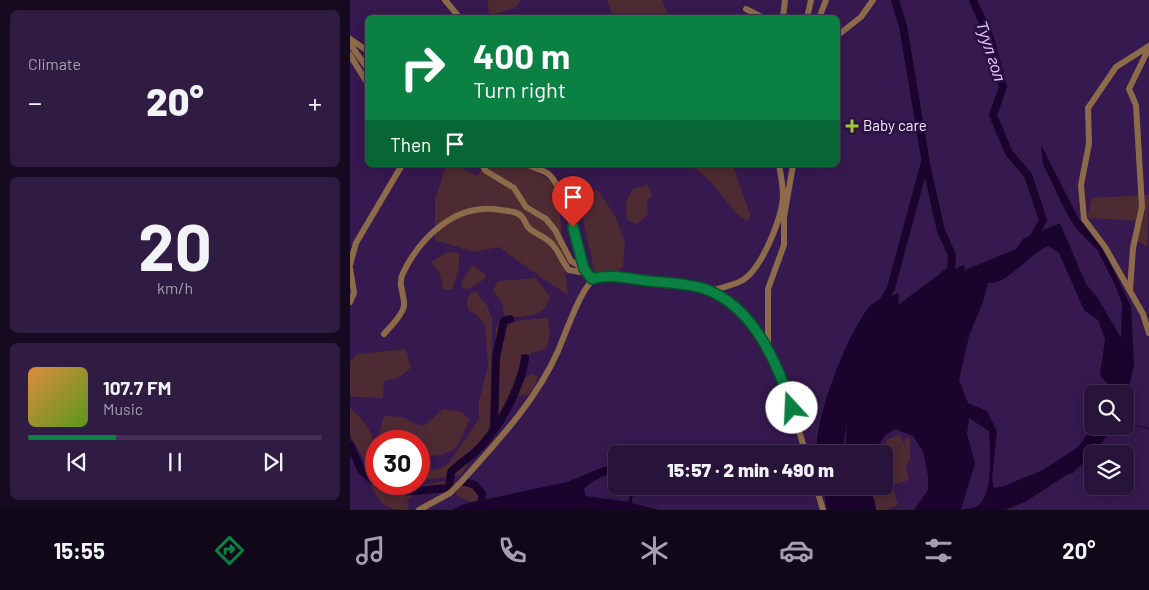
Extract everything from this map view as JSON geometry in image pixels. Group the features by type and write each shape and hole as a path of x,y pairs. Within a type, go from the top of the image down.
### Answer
{"street":[{"path":"445,0 458,15"},
{"path":"784,15 786,0"},
{"path":"807,15 811,0"},
{"path":"820,15 826,0"},
{"path":"840,33 861,17 873,0"},
{"path":"746,9 758,15"},
{"path":"350,39 365,49"},
{"path":"350,44 365,65"},
{"path":"1130,291 1133,248 1142,207 1136,105 1129,89 1149,47"},
{"path":"1149,47 1116,67 1088,108 1089,144 1082,185 1084,219 1105,247 1143,314 1149,333"},
{"path":"350,54 365,79"},
{"path":"350,302 354,292 350,266 356,243 401,167"},
{"path":"483,167 486,171 514,188 526,207 546,219 555,230 571,261 585,271 592,279"},
{"path":"533,167 548,174"},
{"path":"544,167 567,210 585,271"},
{"path":"710,292 743,280 757,267 763,257 774,233 782,202 779,167"},
{"path":"768,351 768,289 784,245 784,217 793,167"},
{"path":"384,334 402,311 404,305 400,284 402,275 415,252 445,221 458,213 480,207 514,212 522,216 528,227 542,234 553,245 568,270 585,271"},
{"path":"592,279 630,278 690,286 723,298 749,319 768,351 787,394 804,445"},
{"path":"419,510 450,494 532,397 550,368 586,288 592,279"},
{"path":"819,495 823,510"}],"shaded area":[{"path":"488,0 521,0 515,8 489,15"},
{"path":"607,0 662,0 668,15 612,15"},
{"path":"1041,145 1079,219 1103,249 1131,306 1134,365 1129,385 1109,385 1100,375 1105,339 1098,320 1084,310 1059,253 1048,246 1033,255 1003,279 988,283 983,302 969,336 959,380 968,403 987,411 997,431 992,479 994,488 1004,486 1043,470 1078,447 1087,435 1107,435 1100,445 1084,445 1084,462 1073,473 1068,474 1025,502 1005,510 961,510 914,510 928,490 928,476 923,451 913,436 895,429 884,436 879,445 846,445 847,423 843,445 817,445 820,421 834,377 852,335 870,306 879,300 899,293 898,305 937,276 964,265 965,270 1016,249 1023,239 1060,223 1086,284 1097,297 1121,338 1122,303 1115,285 1098,251 1074,226 1043,164","holes":["969,418 989,431 990,472 989,483 982,501 975,507 961,510 975,463 967,434"]},
{"path":"445,167 460,167 477,176 484,167 539,167 537,172 557,186 568,295 499,247 474,252 435,240 435,200"},
{"path":"692,167 734,167 751,217 746,221 738,214 699,171"},
{"path":"648,185 652,196 647,201 648,214 637,224 627,220 626,201 633,189"},
{"path":"598,190 615,216 625,242 623,267 610,278 595,274 577,192"},
{"path":"1149,195 1147,247 1135,239 1143,221 1087,218 1092,198"},
{"path":"447,252 459,253 459,268 452,290 443,289 440,274 431,262"},
{"path":"472,265 484,273 486,278 471,288 463,289 461,283"},
{"path":"536,278 550,297 544,309 525,317 504,315 503,306 493,290 498,281"},
{"path":"477,291 480,298 487,305 492,319 491,423 482,443 461,475 430,479 430,470 437,470 448,464 479,419 479,401 488,366 485,326 477,315 468,310 467,300 470,294"},
{"path":"548,318 550,334 547,348 523,357 499,423 494,425 497,396 495,362 496,327 522,320"},
{"path":"406,349 411,368 398,378 384,381 383,398 354,397 350,395 350,362 357,354"},
{"path":"532,374 538,376 535,385 528,395 516,396 519,381"},
{"path":"350,408 359,416 369,430 365,430 365,461 350,436"},
{"path":"443,409 462,412 470,420 459,444 454,449 440,455 430,456 430,430 380,430 384,416 404,417 415,424 424,426"},
{"path":"899,435 904,443 906,438 910,438 910,460 906,465 909,480 893,485 893,445 884,445 888,439"},
{"path":"608,467 608,475 599,478 584,489 586,496 628,502 630,495 632,495 632,503 659,510 452,510 464,504 567,482"},
{"path":"454,479 456,485 453,490 430,492 430,484"},
{"path":"467,484 487,498 485,502 468,501 456,495 458,488"},
{"path":"893,488 898,505 885,510 871,510 868,495 893,495"},
{"path":"376,495 413,495 407,500 409,510 389,507"},
{"path":"824,495 872,495 876,510 827,510"}],"waterway":[{"name":"Туул гол","path":"895,0 903,26 927,169 941,231 952,255 951,270 943,276"},
{"name":"Туул гол","path":"973,0 990,38 1003,87 993,115 1009,153 1028,175 1043,220 1032,241"},
{"path":"880,307 891,288 925,162"},
{"path":"494,429 496,357 504,321 510,319"},
{"path":"430,490 449,488 451,472 490,436 510,404 520,380 525,358"},
{"path":"1134,425 1149,429"},
{"path":"350,445 365,474"},
{"path":"465,482 475,485 482,494 481,510"}],"place":[{"name":"Baby care","path":"852,126"}],"route":[{"path":"573,227 584,269 592,279 630,278 690,286 723,298 749,319 768,351 792,408"}]}
